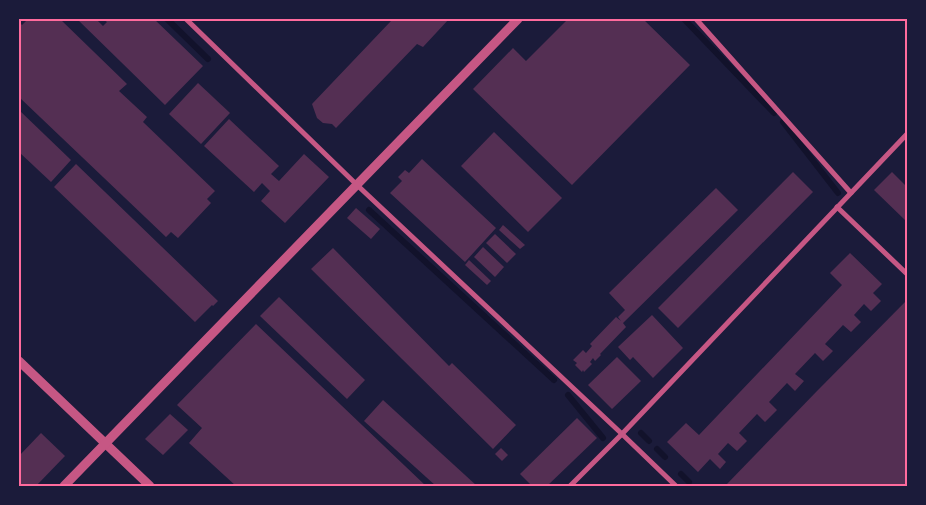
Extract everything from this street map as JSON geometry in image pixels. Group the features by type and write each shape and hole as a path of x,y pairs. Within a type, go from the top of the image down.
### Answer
{"street":[{"path":"186,19 357,185 676,486"},
{"path":"64,486 518,19"},
{"path":"696,19 851,193"},
{"path":"570,486 622,434 907,134"},
{"path":"837,207 907,274"},
{"path":"19,361 150,486"}],"building":[{"path":"28,19 60,19 127,84 119,91 147,117 143,122 215,191 207,199 211,203 178,238 171,232 166,237 19,97 19,24 22,25"},
{"path":"77,19 96,19 103,26 107,22 103,19 154,19 203,66 165,105"},
{"path":"398,19 449,19 423,47 417,44 336,128 332,124 323,123 317,118 312,104 391,21"},
{"path":"568,19 643,19 690,65 572,185 473,89 513,48 526,61"},
{"path":"198,83 230,113 201,144 169,114"},
{"path":"19,110 71,160 51,182 19,152"},
{"path":"229,119 279,166 271,174 279,181 304,154 329,177 285,223 261,201 270,191 262,183 254,192 204,146"},
{"path":"494,132 562,198 528,232 461,166"},
{"path":"422,159 496,228 465,262 390,193 402,181 398,177 405,170 409,173"},
{"path":"76,164 218,301 195,322 54,187"},
{"path":"793,172 813,192 678,328 658,308"},
{"path":"892,172 907,187 907,222 874,190"},
{"path":"716,188 738,210 623,323 626,327 595,361 593,358 590,362 592,364 582,372 573,360 583,350 586,353 592,346 590,344 616,317 621,321 618,317 625,310 609,293"},
{"path":"356,208 380,229 371,239 347,218"},
{"path":"503,225 525,245 520,249 499,230"},
{"path":"495,234 516,254 507,263 486,243"},
{"path":"483,247 504,267 495,277 474,257"},
{"path":"333,248 449,366 452,363 516,425 493,449 311,269"},
{"path":"850,253 882,284 873,293 881,301 871,311 864,304 854,315 861,322 851,332 843,325 825,344 833,351 823,361 815,353 795,374 804,381 795,391 787,383 769,402 777,410 765,422 757,414 739,433 747,441 737,451 728,443 718,454 726,462 720,469 710,459 698,472 667,442 686,423 699,435 842,285 830,273"},
{"path":"469,260 491,281 487,285 465,265"},
{"path":"279,297 365,380 347,399 260,316"},
{"path":"907,300 907,486 725,486 818,390"},
{"path":"652,315 683,348 653,378 633,357 630,360 618,347"},
{"path":"256,324 426,486 236,486 189,443 202,428 177,405"},
{"path":"617,357 641,381 612,409 588,385"},
{"path":"383,400 477,486 436,486 364,421"},
{"path":"170,414 188,430 163,455 145,439"},
{"path":"577,418 597,438 547,486 532,486 520,474"},
{"path":"41,433 65,456 36,486 19,486 19,456"},
{"path":"501,448 508,455 502,461 495,454"}],"waterway":[{"path":"167,19 208,59"},
{"path":"684,19 774,113"},
{"path":"783,122 838,193"},
{"path":"369,210 554,380"},
{"path":"568,395 603,438"},
{"path":"641,433 649,441"},
{"path":"657,449 665,457"},
{"path":"681,474 689,482"}]}
